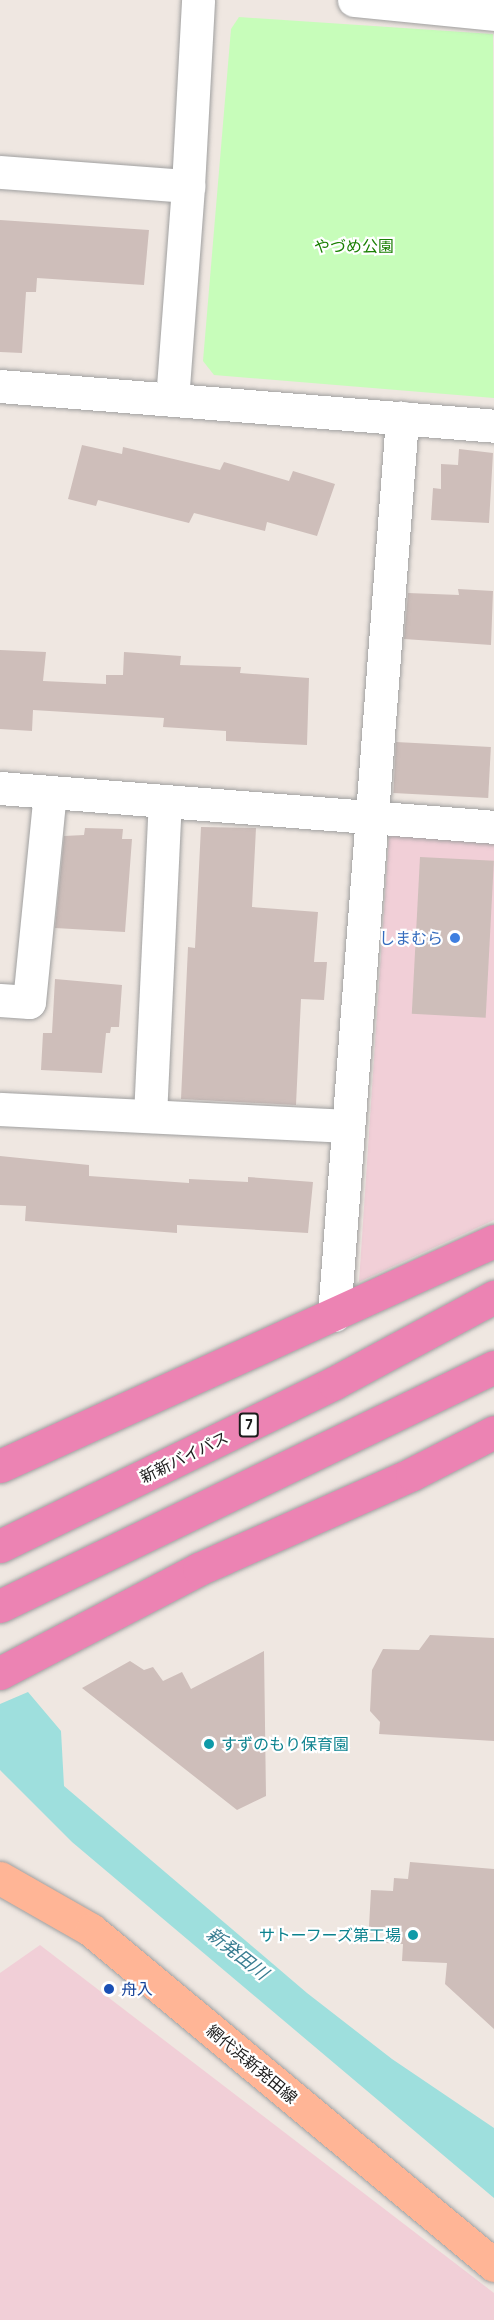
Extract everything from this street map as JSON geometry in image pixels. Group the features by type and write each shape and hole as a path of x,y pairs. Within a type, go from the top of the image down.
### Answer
{"highway":[{"path":"0,1466 494,1241"},
{"name":"新新バイパス","path":"0,1546 334,1383 494,1297"},
{"path":"0,1606 494,1367"},
{"path":"10,1667 200,1569 412,1474 494,1432"}],"main road":[{"name":"網代浜新発田線","path":"0,1878 91,1930 494,2265"}],"street":[{"path":"172,400 188,186 198,0"},
{"path":"354,0 494,14"},
{"path":"490,0 494,8"},
{"path":"0,172 188,186"},
{"path":"0,386 494,426"},
{"path":"334,1315 402,418"},
{"path":"0,788 494,827"},
{"path":"0,1000 29,1002 50,792"},
{"path":"150,1116 165,801"},
{"path":"0,1109 348,1126"}],"shaded area":[{"path":"389,835 494,841 494,1220 359,1282"},
{"path":"40,1945 494,2293 494,2320 0,2320 0,1973"}],"green space":[{"name":"やづめ公園","path":"239,17 493,34 494,398 214,375 203,361 231,29"}],"water":[{"name":"新発田川","path":"28,1692 61,1731 64,1786 307,1993 392,2059 494,2128 494,2198 72,1842 0,1770 0,1704"}],"building":[{"path":"0,220 149,230 144,285 37,278 36,292 26,292 22,353 0,352"},
{"path":"82,445 122,454 123,447 220,470 224,462 289,481 293,471 335,484 317,536 267,522 265,531 194,513 189,523 98,500 96,506 68,499"},
{"path":"459,449 493,453 489,523 431,520 433,488 441,489 441,464 458,465"},
{"path":"458,589 493,591 491,645 404,639 408,593 459,595"},
{"path":"0,650 46,652 43,681 106,684 106,675 123,675 124,652 181,656 180,665 241,667 240,673 309,678 307,745 226,741 226,731 163,727 164,718 33,710 32,731 0,729"},
{"path":"396,742 491,747 488,798 393,793"},
{"path":"201,827 256,828 252,907 318,912 314,962 327,962 324,1000 301,999 296,1105 181,1099 188,947 195,948"},
{"path":"85,828 123,829 122,839 132,839 125,932 55,928 64,836 84,835"},
{"name":"しまむら","path":"420,857 494,861 486,1018 412,1014"},
{"path":"55,979 122,985 119,1027 111,1027 110,1033 106,1033 102,1073 41,1070 43,1033 52,1033"},
{"path":"0,1156 89,1165 89,1176 189,1183 189,1179 248,1182 248,1177 313,1182 308,1233 177,1225 177,1233 25,1221 26,1206 0,1205"},
{"path":"430,1635 494,1638 494,1741 379,1734 380,1722 370,1711 372,1670 383,1649 419,1650"},
{"name":"すずのもり保育園","path":"264,1651 266,1796 237,1810 82,1688 130,1661 144,1670 153,1667 163,1681 182,1672 191,1689"},
{"name":"サトーフーズ第工場","path":"410,1862 494,1869 494,2029 445,1984 447,1963 402,1961 403,1944 386,1943 386,1928 369,1927 371,1890 393,1891 394,1878 408,1879"}],"place":[{"name":"しまむら","path":"455,938"},
{"name":"すずのもり保育園","path":"209,1744"},
{"name":"サトーフーズ第工場","path":"413,1935"},
{"name":"舟入","path":"109,1989"}]}
